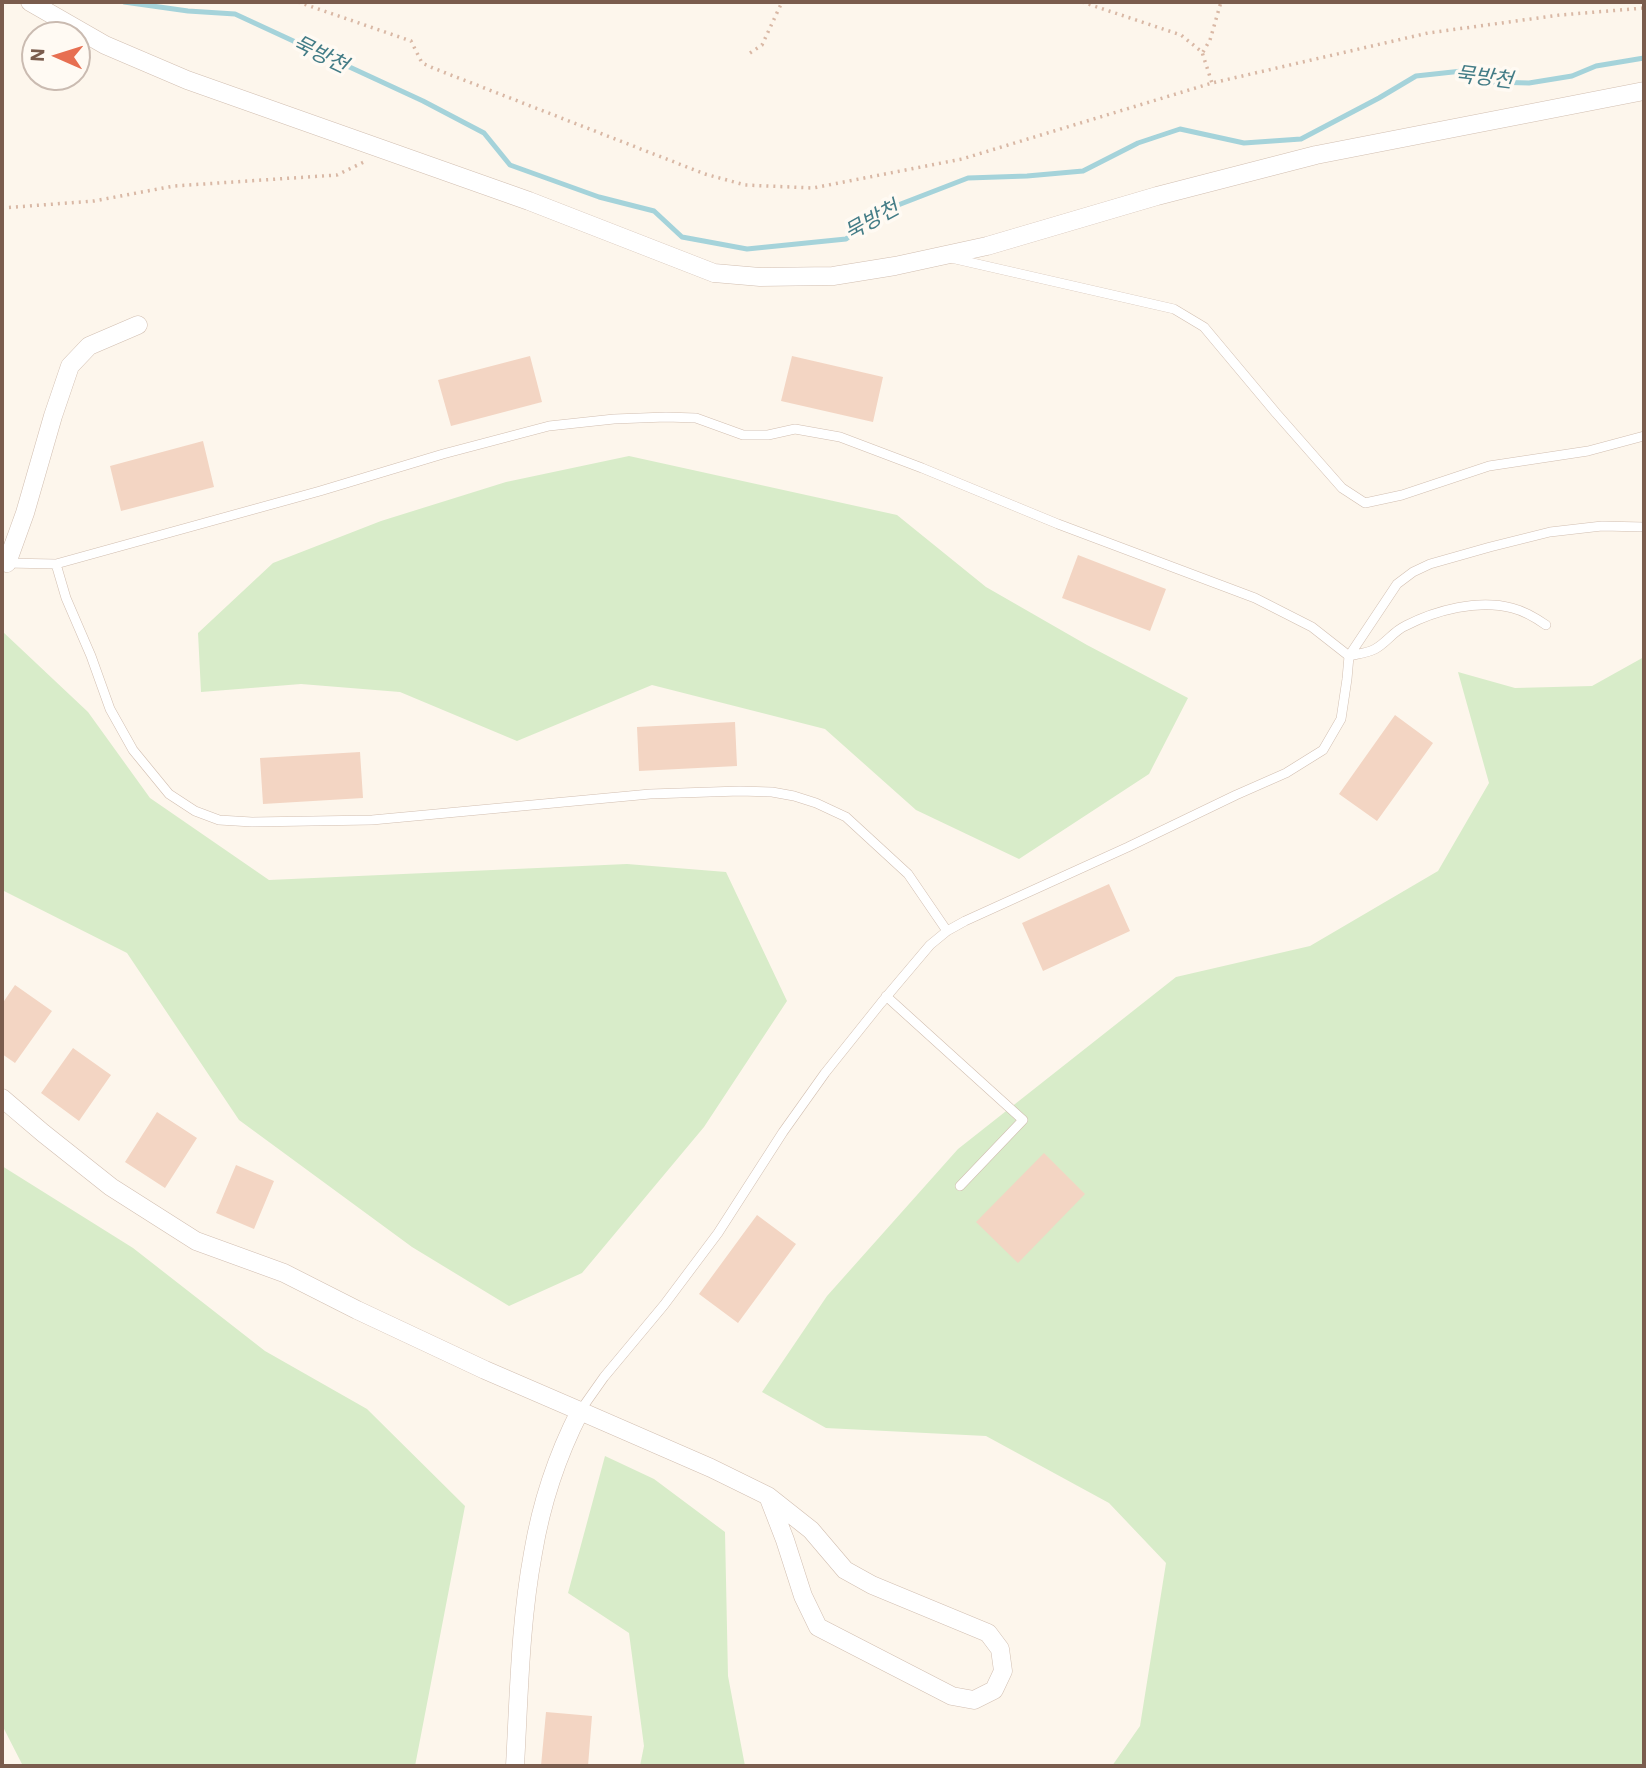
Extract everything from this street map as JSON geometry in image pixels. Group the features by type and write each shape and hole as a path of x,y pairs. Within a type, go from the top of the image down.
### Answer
{"street":[{"path":"30,2 105,45 187,79 529,201 714,273 760,277 834,276 943,256 1316,155 1644,91"},
{"path":"4,562 25,513 70,366 89,346 138,325"},
{"path":"2,1098 111,1187 196,1241 284,1273 381,1321 768,1496 811,1530 845,1570 872,1585 988,1633 1000,1649 1003,1671 994,1690 974,1700 952,1696 818,1628 803,1596 768,1496"},
{"path":"514,1766 526,1605 533,1551 549,1487 567,1437 580,1411"}],"lane":[{"path":"943,256 1174,309 1204,327 1342,488 1365,503 1402,495 1489,466 1588,451 1644,436"},
{"path":"4,562 56,564 549,426 614,419 696,418 743,435 768,435 794,429 840,437 1058,524 1255,598 1312,627 1349,656"},
{"path":"580,1411 702,1254 825,1073 930,945 965,921 1286,773 1323,750 1341,719 1349,656 1397,584 1413,572 1490,547 1550,532 1602,526 1644,527"},
{"path":"56,564 66,598 110,709 133,750 169,794 195,811 219,820 252,822 372,820 650,794 772,792 816,803 846,817 908,874 947,931"},
{"path":"1349,656 1375,650 1403,627 1454,609 1483,605 1512,608 1546,625"},
{"path":"886,996 1023,1120 960,1186"}],"path":[{"path":"298,2 411,41 422,63 433,68 705,174 746,185 813,188 962,159 1212,83 1428,33 1560,15 1644,8"},
{"path":"750,53 762,45 782,2"},
{"path":"1082,2 1181,35 1202,52 1212,83"},
{"path":"1202,52 1210,40 1221,2"},
{"path":"2,208 94,201 174,186 337,175 366,161 370,144"}],"green space":[{"path":"629,456 897,515 986,587 1087,645 1188,698 1149,774 1019,859 916,810 825,729 652,685 517,741 400,692 301,684 201,692 198,633 273,563 381,521 506,482"},
{"path":"2,631 88,712 150,798 269,880 627,864 726,872 787,1001 704,1127 582,1273 509,1306 412,1247 239,1120 127,953 2,890"},
{"path":"1644,657 1644,1766 1112,1766 1140,1726 1166,1563 1109,1503 986,1436 826,1428 762,1392 827,1296 958,1149 1176,977 1310,946 1438,871 1489,783 1458,672 1515,688 1592,686"},
{"path":"2,1166 133,1248 265,1351 367,1409 465,1506 415,1766 23,1766 2,1725"},
{"path":"605,1456 654,1479 725,1532 728,1676 745,1766 640,1766 644,1746 629,1633 568,1593"}],"building":[{"path":"530,356 542,402 451,426 438,380"},
{"path":"792,356 883,377 873,422 781,401"},
{"path":"203,441 214,487 121,511 110,466"},
{"path":"1078,555 1166,589 1150,631 1062,598"},
{"path":"1395,715 1433,743 1377,821 1339,794"},
{"path":"735,722 737,766 639,771 637,727"},
{"path":"360,752 363,798 263,804 260,758"},
{"path":"1109,884 1130,931 1043,971 1022,923"},
{"path":"15,985 52,1011 15,1063 2,1054 2,1004"},
{"path":"73,1048 111,1075 79,1121 41,1093"},
{"path":"157,1112 197,1138 165,1188 125,1162"},
{"path":"1044,1153 1085,1194 1018,1263 976,1222"},
{"path":"236,1165 274,1181 254,1229 216,1213"},
{"path":"757,1215 796,1244 738,1323 699,1294"},
{"path":"546,1712 592,1716 588,1766 541,1766"}],"waterway":[{"name":"묵방천","path":"124,2 235,14 423,101 484,133 510,165 599,197 654,211 682,237 747,249 846,239 880,212 968,178 1083,171 1138,143 1180,129 1244,143 1301,139 1416,76 1462,71 1492,82 1529,83 1572,76 1596,66 1644,58"}]}
